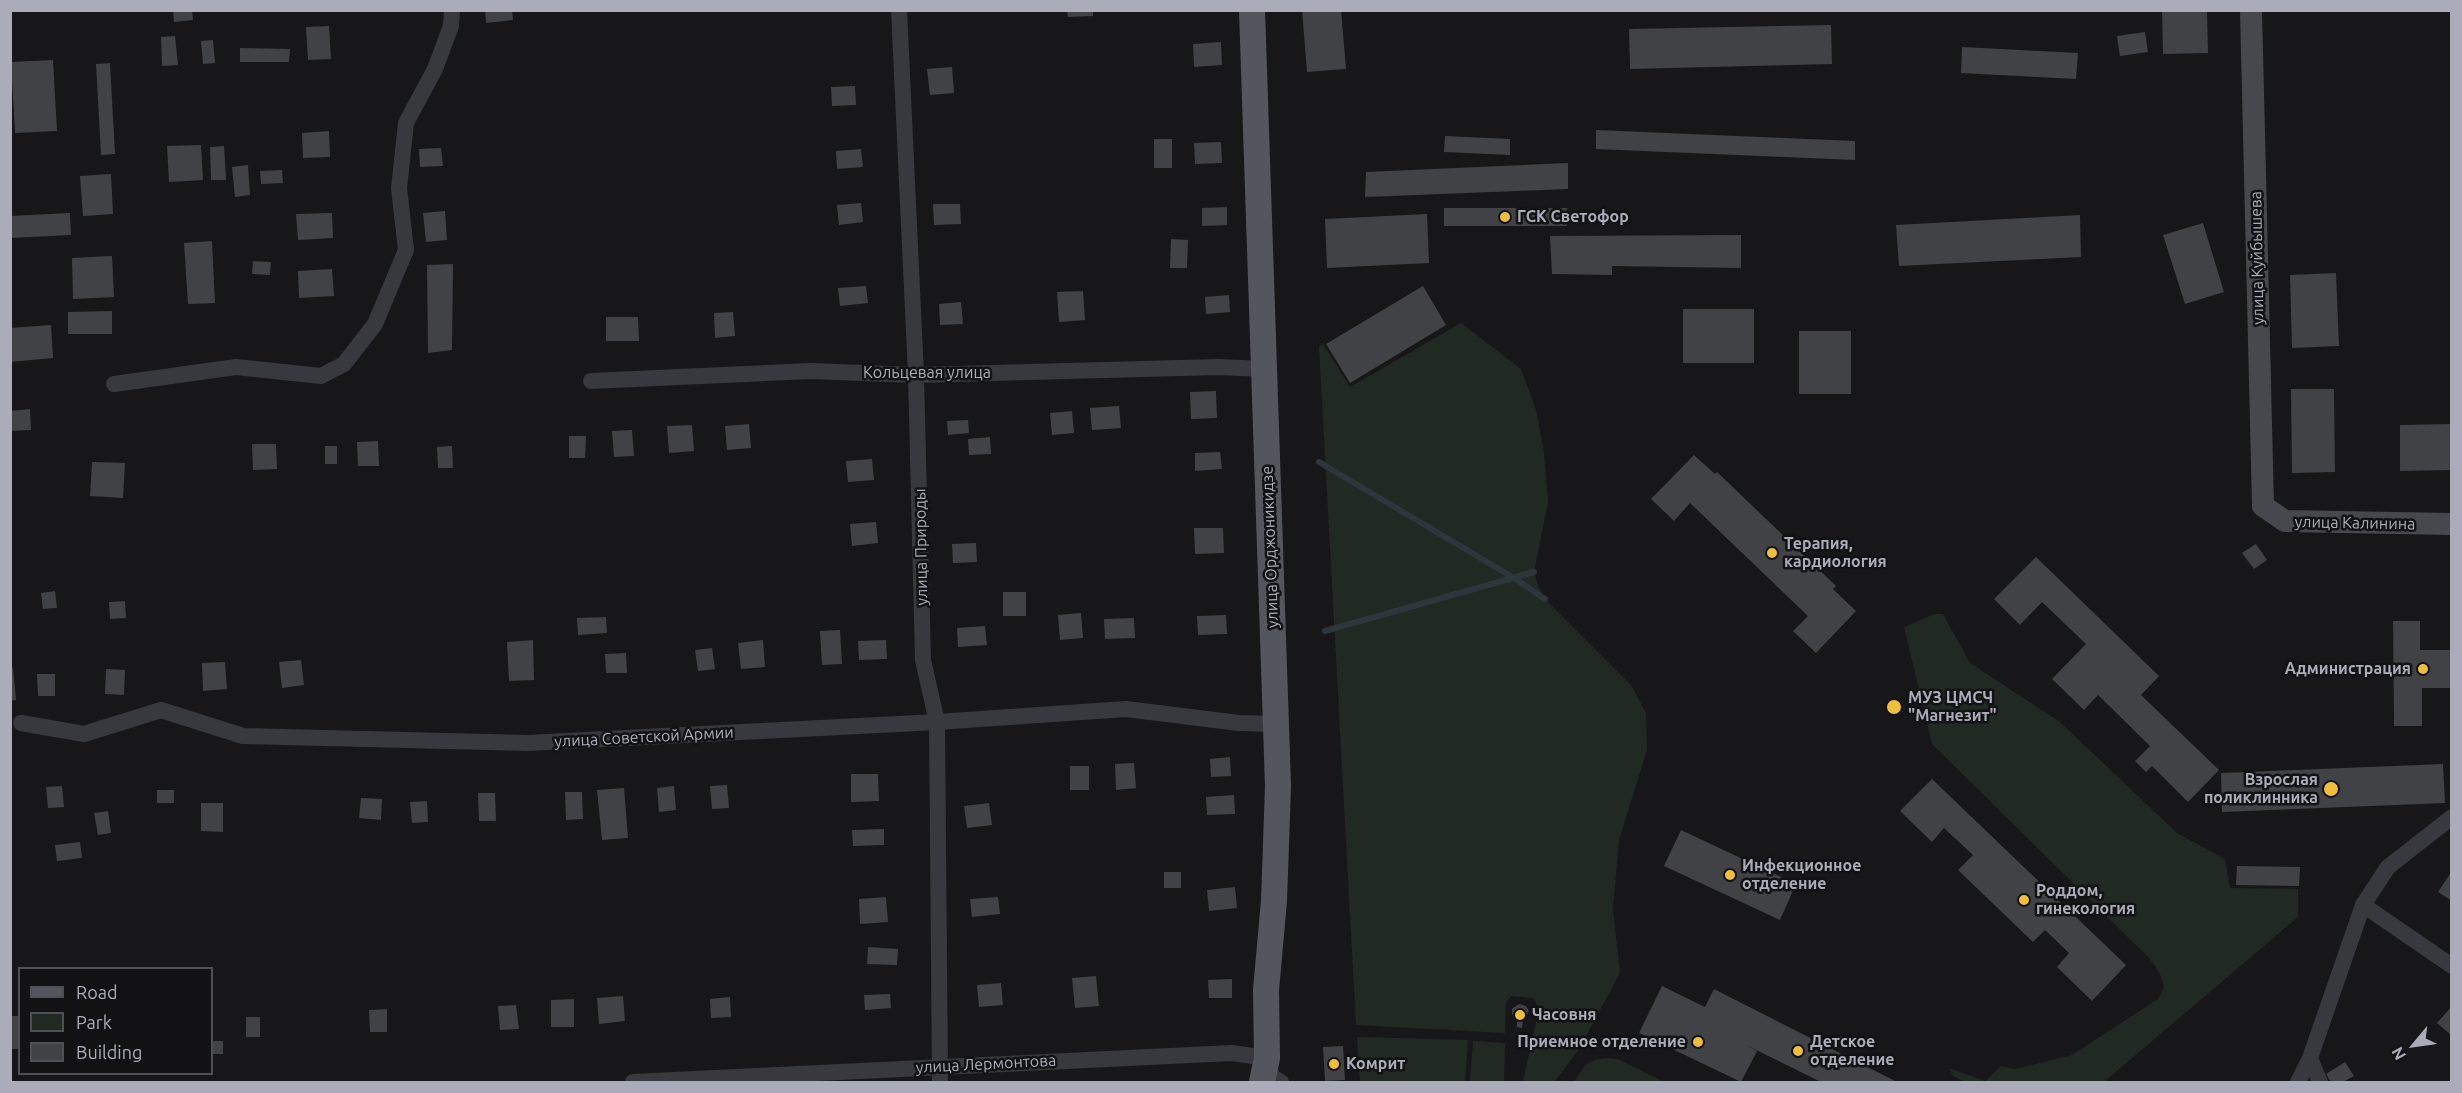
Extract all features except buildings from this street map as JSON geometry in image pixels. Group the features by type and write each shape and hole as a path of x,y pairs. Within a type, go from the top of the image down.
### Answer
{"main road":[{"name":"улица Орджоникидзе","path":"1252,10 1274,612 1277,829 1274,901 1266,990 1265,1070"}],"street":[{"path":"114,384 236,367 321,376 344,364 375,324 406,250 399,188 405,123 435,69 451,27 453,10"},
{"name":"улица Природы","path":"899,10 916,375 923,660 937,722 940,1075"},
{"name":"улица Куйбышева","path":"2251,10 2263,506"},
{"name":"Кольцевая улица","path":"591,381 811,371 916,375 1218,367 1264,369"},
{"name":"улица Калинина","path":"2263,506 2285,521 2451,524"},
{"name":"улица Советской Армии","path":"21,723 84,734 161,710 243,736 528,743 937,722 1126,709 1239,723 1275,724"},
{"path":"2298,1083 2310,1058 2363,905 2388,867 2451,818"},
{"path":"2363,905 2451,966"},
{"name":"улица Лермонтова","path":"633,1083 940,1075 1232,1053 1265,1070"},
{"path":"2310,1058 2320,1083"},
{"path":"1265,1070 1281,1083"}],"green space":[{"path":"1461,323 1521,369 1536,410 1544,452 1548,502 1534,572 1538,586 1545,599 1631,685 1646,713 1647,750 1619,840 1613,909 1620,973 1578,1051 1554,1082 1523,1082 1539,1008 1533,998 1511,996 1506,1003 1505,1033 1356,1025 1319,346 1323,344 1350,387"},
{"path":"1934,614 1943,614 1970,663 2060,722 2177,833 2225,859 2230,888 2298,889 2298,917 2104,1082 1965,1082 1953,1076 1949,1068 1985,1081 2001,1066 2015,1069 2072,1055 2158,999 2164,988 2160,974 2150,959 1932,744 1904,627"},
{"path":"1357,1037 1468,1040 1465,1082 1360,1082"},
{"path":"1473,1041 1505,1043 1504,1082 1470,1082"},
{"path":"1604,1058 1618,1059 1664,1082 1574,1082 1585,1065"}],"waterway":[{"path":"1319,462 1514,578 1545,599"},
{"path":"1325,631 1534,572"}],"place":[{"name":"ГСК Светофор","path":"1505,217"},
{"name":"Терапия, кардиология","path":"1772,553"},
{"name":"Администрация","path":"2423,669"},
{"name":"МУЗ ЦМСЧ \"Магнезит\"","path":"1894,707"},
{"name":"Взрослая поликлинника","path":"2331,789"},
{"name":"Инфекционное отделение","path":"1730,875"},
{"name":"Роддом, гинекология","path":"2024,900"},
{"name":"Часовня","path":"1520,1015"},
{"name":"Приемное отделение","path":"1698,1042"},
{"name":"Детское отделение","path":"1798,1051"},
{"name":"Комрит","path":"1334,1064"}]}
